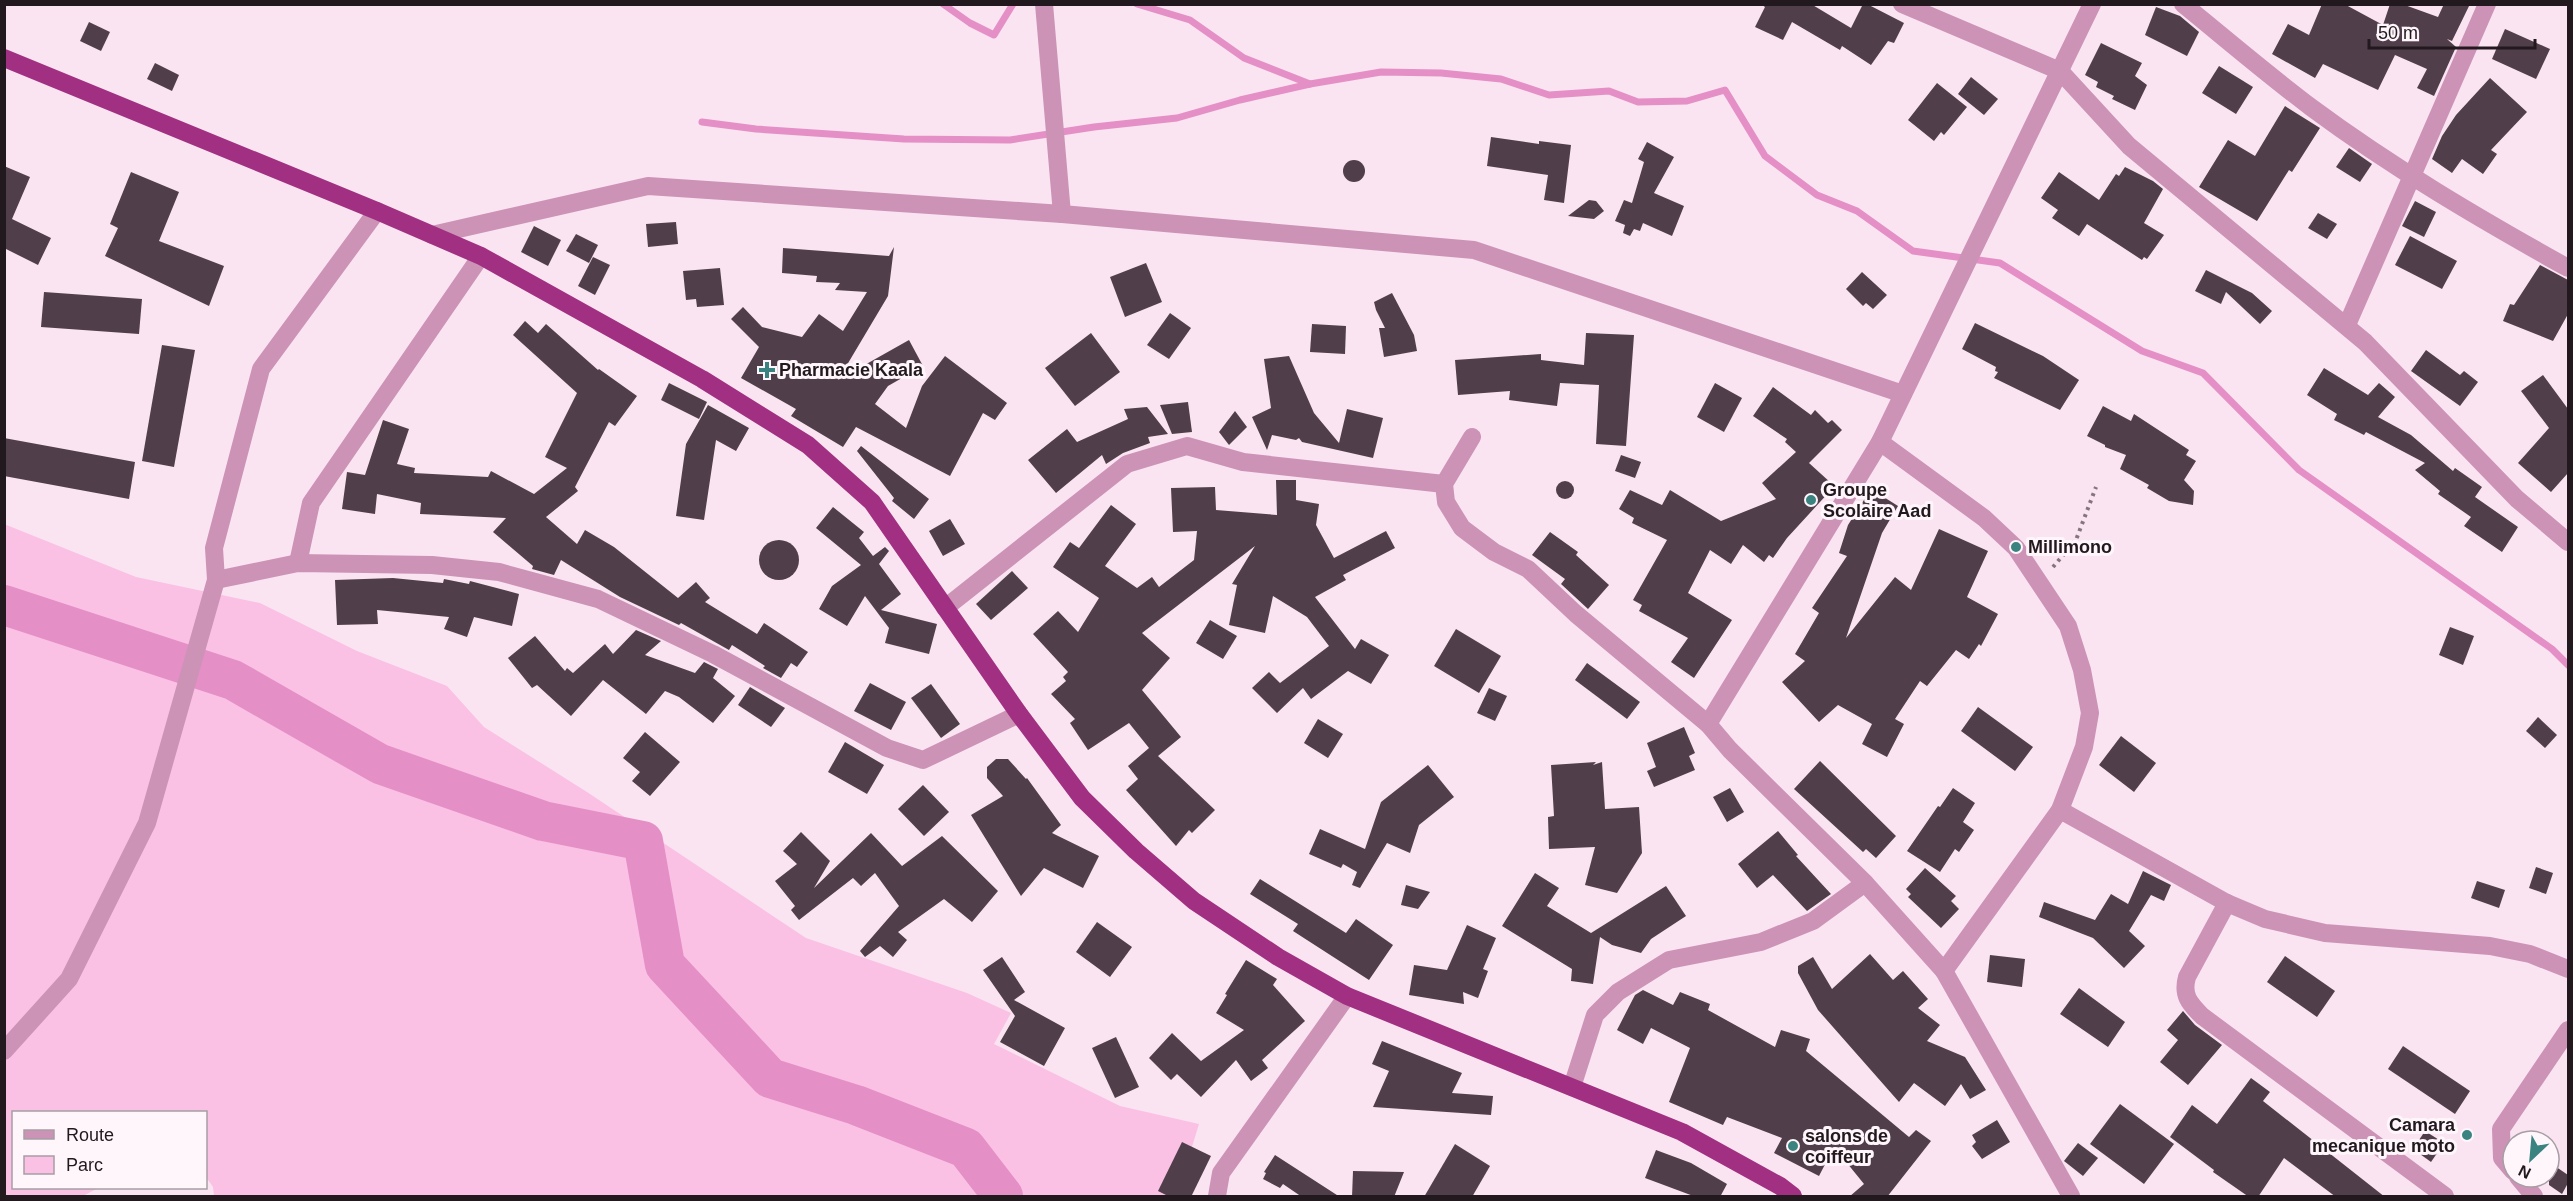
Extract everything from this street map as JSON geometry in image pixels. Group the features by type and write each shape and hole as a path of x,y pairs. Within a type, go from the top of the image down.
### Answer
{"highway":[{"path":"4,58 481,256 702,378 808,445 872,502 1019,714 1082,798 1136,851 1194,901 1278,957 1347,996 1682,1132 1782,1193"}],"street":[{"path":"1044,4 1062,214"},
{"path":"1902,4 2060,70 2129,146 2348,325 2517,499 2568,542"},
{"path":"1708,724 1880,442 2092,4"},
{"path":"2183,4 2312,108 2466,211 2568,268"},
{"path":"2348,325 2487,4"},
{"path":"432,235 648,186 1062,214 1474,250 1903,394"},
{"path":"4,1051 69,979 147,823 216,580 214,548 261,369 377,211"},
{"path":"298,563 311,503 481,256"},
{"path":"1472,437 1444,484 1446,502 1462,528 1494,552 1528,568 1576,614 1708,724 1730,750 1865,883 1944,971 2071,1197"},
{"path":"1880,442 1984,518 2016,548 2068,626 2082,670 2090,713 2085,747 2060,810 1944,971"},
{"path":"945,608 1127,464 1187,446 1243,462 1444,484"},
{"path":"216,580 298,563 432,566 499,572 598,599 713,654 887,748 923,760 1019,714"},
{"path":"2060,810 2227,903 2265,919 2325,933 2490,946 2530,954 2568,969"},
{"path":"1572,1086 1595,1015 1618,992 1669,960 1761,942 1813,921 1865,883"},
{"path":"2227,903 2187,977 2184,988 2185,996 2191,1005 2202,1016 2445,1197"},
{"path":"1217,1197 1221,1173 1347,996"},
{"path":"2501,1129 2568,1030"}],"path":[{"path":"2039,582 2076,540 2096,487"}],"green space":[{"path":"4,524 136,577 260,603 357,651 447,686 484,727 587,792 806,938 967,993 1011,1013 994,1044 1120,1106 1199,1124 1175,1196 214,1196 213,1187 207,1178 207,1111 12,1111 12,1189 96,1189 83,1196 5,1196"}],"building":[{"path":"1761,4 1811,4 1851,28 1863,4 1867,4 1904,23 1894,43 1888,41 1871,65 1842,46 1840,50 1792,22 1783,40 1755,27 1765,7"},
{"path":"2322,4 2346,5 2383,25 2390,4 2402,4 2438,17 2444,4 2470,4 2452,41 2447,39 2456,47 2434,96 2417,88 2427,69 2395,55 2378,90 2323,64 2315,78 2272,54 2288,24 2309,35"},
{"path":"2156,7 2180,16 2199,32 2187,56 2145,35"},
{"path":"89,22 110,32 101,51 80,41"},
{"path":"2505,29 2550,49 2536,79 2492,59"},
{"path":"2101,43 2142,63 2135,76 2147,85 2135,110 2112,99 2114,96 2096,87 2098,82 2085,75"},
{"path":"155,63 179,75 172,91 147,79"},
{"path":"2219,66 2253,87 2236,114 2202,93"},
{"path":"1971,77 1998,99 1984,115 1958,94"},
{"path":"2490,78 2527,112 2491,150 2497,154 2483,174 2462,159 2452,173 2432,159 2442,136 2456,115"},
{"path":"1937,83 1967,107 1944,135 1941,132 1934,141 1908,120"},
{"path":"2285,106 2320,128 2292,172 2289,170 2257,221 2199,187 2228,140 2255,156"},
{"path":"1491,137 1539,144 1539,141 1571,145 1564,203 1544,200 1548,175 1487,166"},
{"path":"1647,142 1674,157 1654,193 1684,206 1672,236 1643,223 1640,231 1634,229 1630,236 1623,233 1625,225 1615,221 1624,200 1632,203 1644,162 1638,159"},
{"path":"2349,148 2372,164 2360,182 2336,167"},
{"path":"1354,160 1362,163 1365,171 1362,179 1354,182 1346,179 1343,171 1346,163"},
{"path":"4,166 30,177 12,219 51,238 38,265 4,248"},
{"path":"2125,167 2153,181 2163,189 2144,223 2164,235 2147,259 2144,257 2142,260 2087,224 2079,236 2052,218 2058,210 2041,198 2059,172 2099,200 2116,174 2119,176"},
{"path":"131,172 179,192 159,241 224,266 209,306 105,256 118,228 110,224"},
{"path":"1589,200 1596,201 1604,211 1594,219 1568,216"},
{"path":"2415,201 2436,212 2424,237 2402,226"},
{"path":"2318,213 2337,224 2327,239 2308,228"},
{"path":"676,222 678,244 648,247 646,224"},
{"path":"534,226 561,240 548,266 521,252"},
{"path":"576,234 598,245 589,263 566,251"},
{"path":"2410,236 2457,261 2442,289 2395,265"},
{"path":"894,247 888,296 838,380 909,340 923,366 888,386 875,404 906,428 922,386 945,356 1007,403 995,420 983,413 950,476 856,427 843,447 791,416 796,409 741,378 759,347 731,319 743,307 762,327 802,337 819,314 843,331 867,292 835,290 840,283 816,282 817,276 782,273 783,248 889,256"},
{"path":"593,257 610,265 595,295 578,286"},
{"path":"1146,263 1162,302 1125,317 1110,277"},
{"path":"2540,265 2568,280 2568,314 2553,341 2503,321 2510,304 2514,305"},
{"path":"720,268 724,305 697,307 696,299 686,300 683,271"},
{"path":"2206,270 2252,293 2272,311 2260,324 2226,292 2221,304 2195,291"},
{"path":"1862,272 1887,295 1873,309 1866,303 1863,306 1846,289"},
{"path":"44,292 142,299 139,334 41,327"},
{"path":"1392,293 1414,335 1417,351 1384,357 1379,328 1385,328 1374,302"},
{"path":"1170,313 1191,328 1169,359 1147,345"},
{"path":"525,321 538,333 546,324 598,370 637,396 615,426 609,422 575,487 578,491 546,517 577,544 585,530 614,547 678,598 696,582 710,598 705,602 757,634 764,623 808,652 797,667 791,663 781,678 732,645 729,650 681,623 679,625 620,597 561,560 554,575 532,569 533,566 493,532 506,518 420,514 421,503 377,494 375,514 342,509 347,472 365,475 383,420 409,429 397,464 415,468 414,473 488,477 491,471 534,494 567,468 545,457 577,393 513,335"},
{"path":"1975,323 2043,356 2079,380 2060,410 1994,378 1998,372 1995,371 1996,367 1962,349"},
{"path":"1312,324 1346,326 1345,354 1310,352"},
{"path":"1091,333 1120,372 1075,406 1045,368"},
{"path":"1586,333 1634,335 1626,446 1596,444 1599,385 1560,383 1557,406 1509,400 1510,391 1458,395 1455,360 1541,354 1541,360 1584,365"},
{"path":"162,345 195,350 174,467 142,461"},
{"path":"2426,350 2460,375 2464,371 2478,382 2460,406 2411,371"},
{"path":"1289,356 1314,413 1339,443 1347,409 1383,418 1373,458 1302,442 1299,438 1296,440 1272,435 1267,450 1252,417 1271,408 1264,359"},
{"path":"2324,368 2368,395 2379,383 2395,397 2378,417 2411,435 2453,471 2455,468 2482,487 2475,497 2518,527 2502,552 2464,526 2471,517 2438,494 2440,491 2415,470 2425,463 2366,432 2364,435 2334,420 2337,414 2307,395"},
{"path":"2543,375 2568,409 2568,473 2551,492 2518,463 2549,428 2521,391"},
{"path":"669,383 707,402 699,419 661,400"},
{"path":"1715,383 1742,398 1724,432 1697,417"},
{"path":"1773,387 1811,415 1815,410 1828,423 1832,420 1842,430 1809,463 1831,483 1831,490 1787,538 1773,558 1769,555 1764,562 1743,545 1731,564 1710,550 1688,593 1732,620 1694,678 1671,662 1688,638 1639,611 1642,605 1633,600 1667,540 1632,523 1634,518 1619,509 1630,490 1662,505 1670,490 1721,521 1776,499 1762,483 1796,452 1785,442 1787,439 1753,416"},
{"path":"1188,402 1192,432 1172,434 1160,405"},
{"path":"708,405 749,428 736,451 716,440 704,520 676,516 686,444"},
{"path":"2103,406 2131,421 2134,414 2189,450 2186,455 2196,461 2184,480 2194,491 2193,505 2169,501 2147,488 2149,485 2120,469 2126,455 2105,447 2087,436"},
{"path":"1147,407 1168,434 1148,437 1150,443 1123,453 1106,464 1102,455 1056,493 1028,460 1067,429 1077,442 1128,419 1124,409"},
{"path":"1235,411 1247,427 1229,445 1219,432"},
{"path":"4,438 135,462 129,499 4,476"},
{"path":"861,446 929,499 914,519 892,501 894,498 857,451"},
{"path":"1621,455 1641,462 1635,478 1615,471"},
{"path":"1276,480 1296,480 1296,500 1319,504 1316,525 1334,558 1386,531 1395,548 1343,575 1346,580 1315,597 1355,649 1361,639 1389,655 1371,684 1348,671 1311,699 1303,688 1277,713 1252,688 1269,672 1280,683 1329,646 1307,617 1273,596 1265,633 1229,625 1237,585 1232,584 1255,546 1142,633 1170,658 1142,690 1181,737 1158,756 1215,810 1192,833 1189,830 1176,846 1126,790 1138,779 1128,766 1149,748 1129,723 1088,750 1070,723 1075,719 1051,694 1066,681 1063,677 1068,672 1033,634 1058,611 1078,632 1099,598 1053,567 1070,542 1079,548 1111,505 1136,524 1105,566 1137,588 1152,577 1159,587 1194,560 1197,531 1173,532 1171,488 1215,487 1216,510 1277,515"},
{"path":"1561,481 1569,481 1574,486 1572,497 1561,499 1556,494 1556,486"},
{"path":"1871,489 1898,506 1882,533 1846,638 1895,577 1911,590 1939,529 1988,551 1967,597 1998,614 1981,646 1979,644 1969,659 1956,650 1927,686 1920,681 1895,719 1904,724 1887,757 1862,744 1872,724 1838,705 1819,722 1782,682 1805,661 1795,654 1819,613 1812,608 1847,556 1839,553 1848,525"},
{"path":"833,507 864,532 859,538 873,556 885,547 889,551 879,564 901,594 881,610 937,624 929,654 885,643 889,628 865,596 847,626 819,609 832,586 861,565 816,528"},
{"path":"950,519 965,544 943,556 929,531"},
{"path":"1550,532 1578,552 1576,555 1609,585 1588,609 1561,584 1565,579 1532,555"},
{"path":"779,540 787,541 793,546 798,552 798,568 793,574 787,579 779,580 771,579 765,574 760,568 759,560 760,552 765,546 771,541"},
{"path":"1012,571 1028,588 991,620 976,604"},
{"path":"393,578 443,583 444,579 469,584 470,581 519,594 512,626 474,617 467,637 444,629 449,617 377,610 378,624 337,625 335,580"},
{"path":"1210,620 1237,636 1223,659 1196,643"},
{"path":"2450,627 2474,636 2463,665 2439,655"},
{"path":"1456,629 1501,656 1479,693 1434,666"},
{"path":"636,630 661,641 645,655 695,673 704,662 718,669 713,678 735,696 713,723 679,697 665,691 646,714 603,680 571,716 537,685 532,688 508,658 535,636 565,671 567,668 573,673 605,644 613,654"},
{"path":"1587,663 1640,702 1627,719 1575,680"},
{"path":"870,683 906,702 891,730 854,711"},
{"path":"931,684 960,724 941,738 911,698"},
{"path":"750,687 785,708 771,727 738,705"},
{"path":"1489,688 1507,696 1495,721 1477,713"},
{"path":"1978,707 2033,747 2015,771 1961,731"},
{"path":"2538,717 2557,735 2545,748 2526,731"},
{"path":"1318,719 1343,734 1328,758 1304,743"},
{"path":"1684,727 1695,753 1689,756 1695,770 1654,787 1647,771 1656,767 1647,743"},
{"path":"645,732 680,762 650,796 632,781 640,772 623,758"},
{"path":"2121,736 2156,763 2134,792 2099,765"},
{"path":"845,742 884,765 867,794 828,772"},
{"path":"996,759 1008,759 1027,778 1061,825 1052,833 1099,856 1083,888 1044,868 1021,896 971,815 1003,796 987,778 987,767"},
{"path":"1820,761 1896,836 1876,858 1866,849 1863,852 1794,789"},
{"path":"1596,762 1593,765 1602,762 1605,809 1639,807 1642,853 1617,893 1585,885 1595,847 1549,849 1548,817 1554,816 1551,765"},
{"path":"1428,765 1454,797 1419,825 1410,853 1387,843 1360,888 1352,885 1357,872 1343,864 1341,868 1309,854 1320,829 1365,849 1381,802"},
{"path":"923,785 949,812 924,836 898,809"},
{"path":"1730,788 1744,812 1727,822 1713,797"},
{"path":"1953,788 1975,803 1963,822 1974,830 1959,852 1955,849 1940,872 1907,851"},
{"path":"1778,831 1798,855 1796,856 1831,894 1807,911 1773,875 1757,888 1738,864"},
{"path":"801,832 830,861 814,888 871,833 902,866 942,836 998,891 972,922 944,899 898,932 907,940 893,957 880,946 865,957 860,951 899,906 875,873 861,886 853,878 799,920 791,910 795,906 775,881 797,864 783,851"},
{"path":"2536,867 2553,873 2546,894 2529,888"},
{"path":"1925,868 1956,896 1951,901 1959,909 1941,928 1908,897 1911,894 1906,889"},
{"path":"2143,871 2171,885 2164,901 2151,895 2129,931 2145,946 2124,968 2093,938 2039,917 2044,902 2095,920 2111,894 2128,904"},
{"path":"1535,873 1559,888 1547,906 1591,933 1666,886 1686,916 1651,939 1641,953 1612,945 1600,937 1593,984 1571,981 1572,969 1502,926"},
{"path":"1260,879 1346,933 1356,919 1393,945 1369,980 1293,931 1298,924 1250,894"},
{"path":"2477,881 2505,890 2499,908 2471,898"},
{"path":"1406,885 1430,892 1418,909 1401,905"},
{"path":"1097,922 1132,947 1110,977 1076,952"},
{"path":"1467,925 1496,938 1483,969 1488,971 1478,998 1463,992 1464,1004 1409,995 1414,965 1447,970"},
{"path":"1870,954 1893,980 1903,971 1928,999 1918,1008 1940,1025 1927,1041 1965,1057 1986,1090 1970,1099 1961,1084 1945,1106 1914,1083 1899,1102 1818,1010 1798,973 1798,966 1813,957 1832,989"},
{"path":"1990,955 2025,959 2022,987 1987,982"},
{"path":"2285,956 2335,991 2317,1017 2267,982"},
{"path":"1002,957 1025,992 1014,1000 1065,1028 1044,1066 1000,1042 1015,1016 983,970"},
{"path":"1246,960 1277,979 1273,985 1305,1021 1262,1060 1268,1068 1251,1081 1236,1060 1201,1097 1177,1074 1171,1080 1149,1058 1172,1033 1201,1061 1244,1030 1216,1013"},
{"path":"2079,988 2125,1022 2108,1047 2060,1014"},
{"path":"1643,990 1673,1005 1680,992 1710,1004 1708,1010 1775,1047 1781,1030 1810,1039 1806,1051 1909,1137 1916,1130 1931,1141 1887,1197 1849,1197 1864,1184 1834,1147 1819,1176 1774,1153 1782,1138 1727,1117 1723,1125 1669,1102 1690,1048 1651,1028 1643,1044 1617,1030 1635,995"},
{"path":"2183,1011 2195,1025 2222,1045 2188,1085 2160,1062 2178,1040 2167,1030"},
{"path":"1116,1037 1139,1087 1115,1098 1092,1048"},
{"path":"1382,1041 1462,1073 1452,1093 1493,1096 1491,1115 1373,1107 1389,1071 1372,1064"},
{"path":"2403,1046 2470,1091 2455,1114 2388,1069"},
{"path":"2251,1078 2270,1092 2263,1101 2385,1197 2336,1197 2284,1158 2258,1197 2249,1197 2213,1172 2214,1170 2170,1137 2192,1105 2217,1124"},
{"path":"2120,1104 2174,1144 2144,1184 2090,1144"},
{"path":"1997,1120 2010,1142 1982,1159 1972,1146 1976,1142 1972,1135"},
{"path":"2425,1131 2444,1143 2431,1162 2413,1149"},
{"path":"1182,1142 1211,1156 1191,1197 1170,1197 1158,1191"},
{"path":"2078,1143 2098,1158 2083,1176 2064,1161"},
{"path":"1455,1144 1490,1166 1472,1197 1424,1197"},
{"path":"1656,1150 1691,1163 1727,1184 1720,1197 1696,1197 1645,1178"},
{"path":"1275,1155 1340,1197 1302,1197 1283,1184 1280,1188 1263,1179 1266,1173 1264,1172"},
{"path":"2561,1170 2568,1175 2568,1183 2562,1194 2555,1189 2561,1189"},
{"path":"1353,1171 1404,1172 1394,1197 1352,1197"}],"waterway":[{"path":"943,4 970,23 994,35 1013,4"},
{"path":"1137,4 1190,20 1244,58 1310,84"},
{"path":"702,122 756,129 904,139 1010,140 1094,127 1177,118 1240,100 1310,84 1381,72 1441,73 1501,79 1549,95 1609,91 1638,102 1687,101 1725,90 1765,156 1817,195 1857,211 1913,251 2000,263 2142,351 2203,373 2299,470 2552,649 2568,665"},
{"path":"4,605 233,680 380,764 543,821 643,841 665,965 770,1078 856,1105 966,1148 1003,1196"}],"place":[{"name":"Pharmacie Kaala","path":"767,370"},
{"name":"Groupe Scolaire Aad","path":"1811,500"},
{"name":"Millimono","path":"2016,547"},
{"name":"Camara mecanique moto","path":"2467,1135"},
{"name":"salons de coiffeur","path":"1793,1146"}]}
